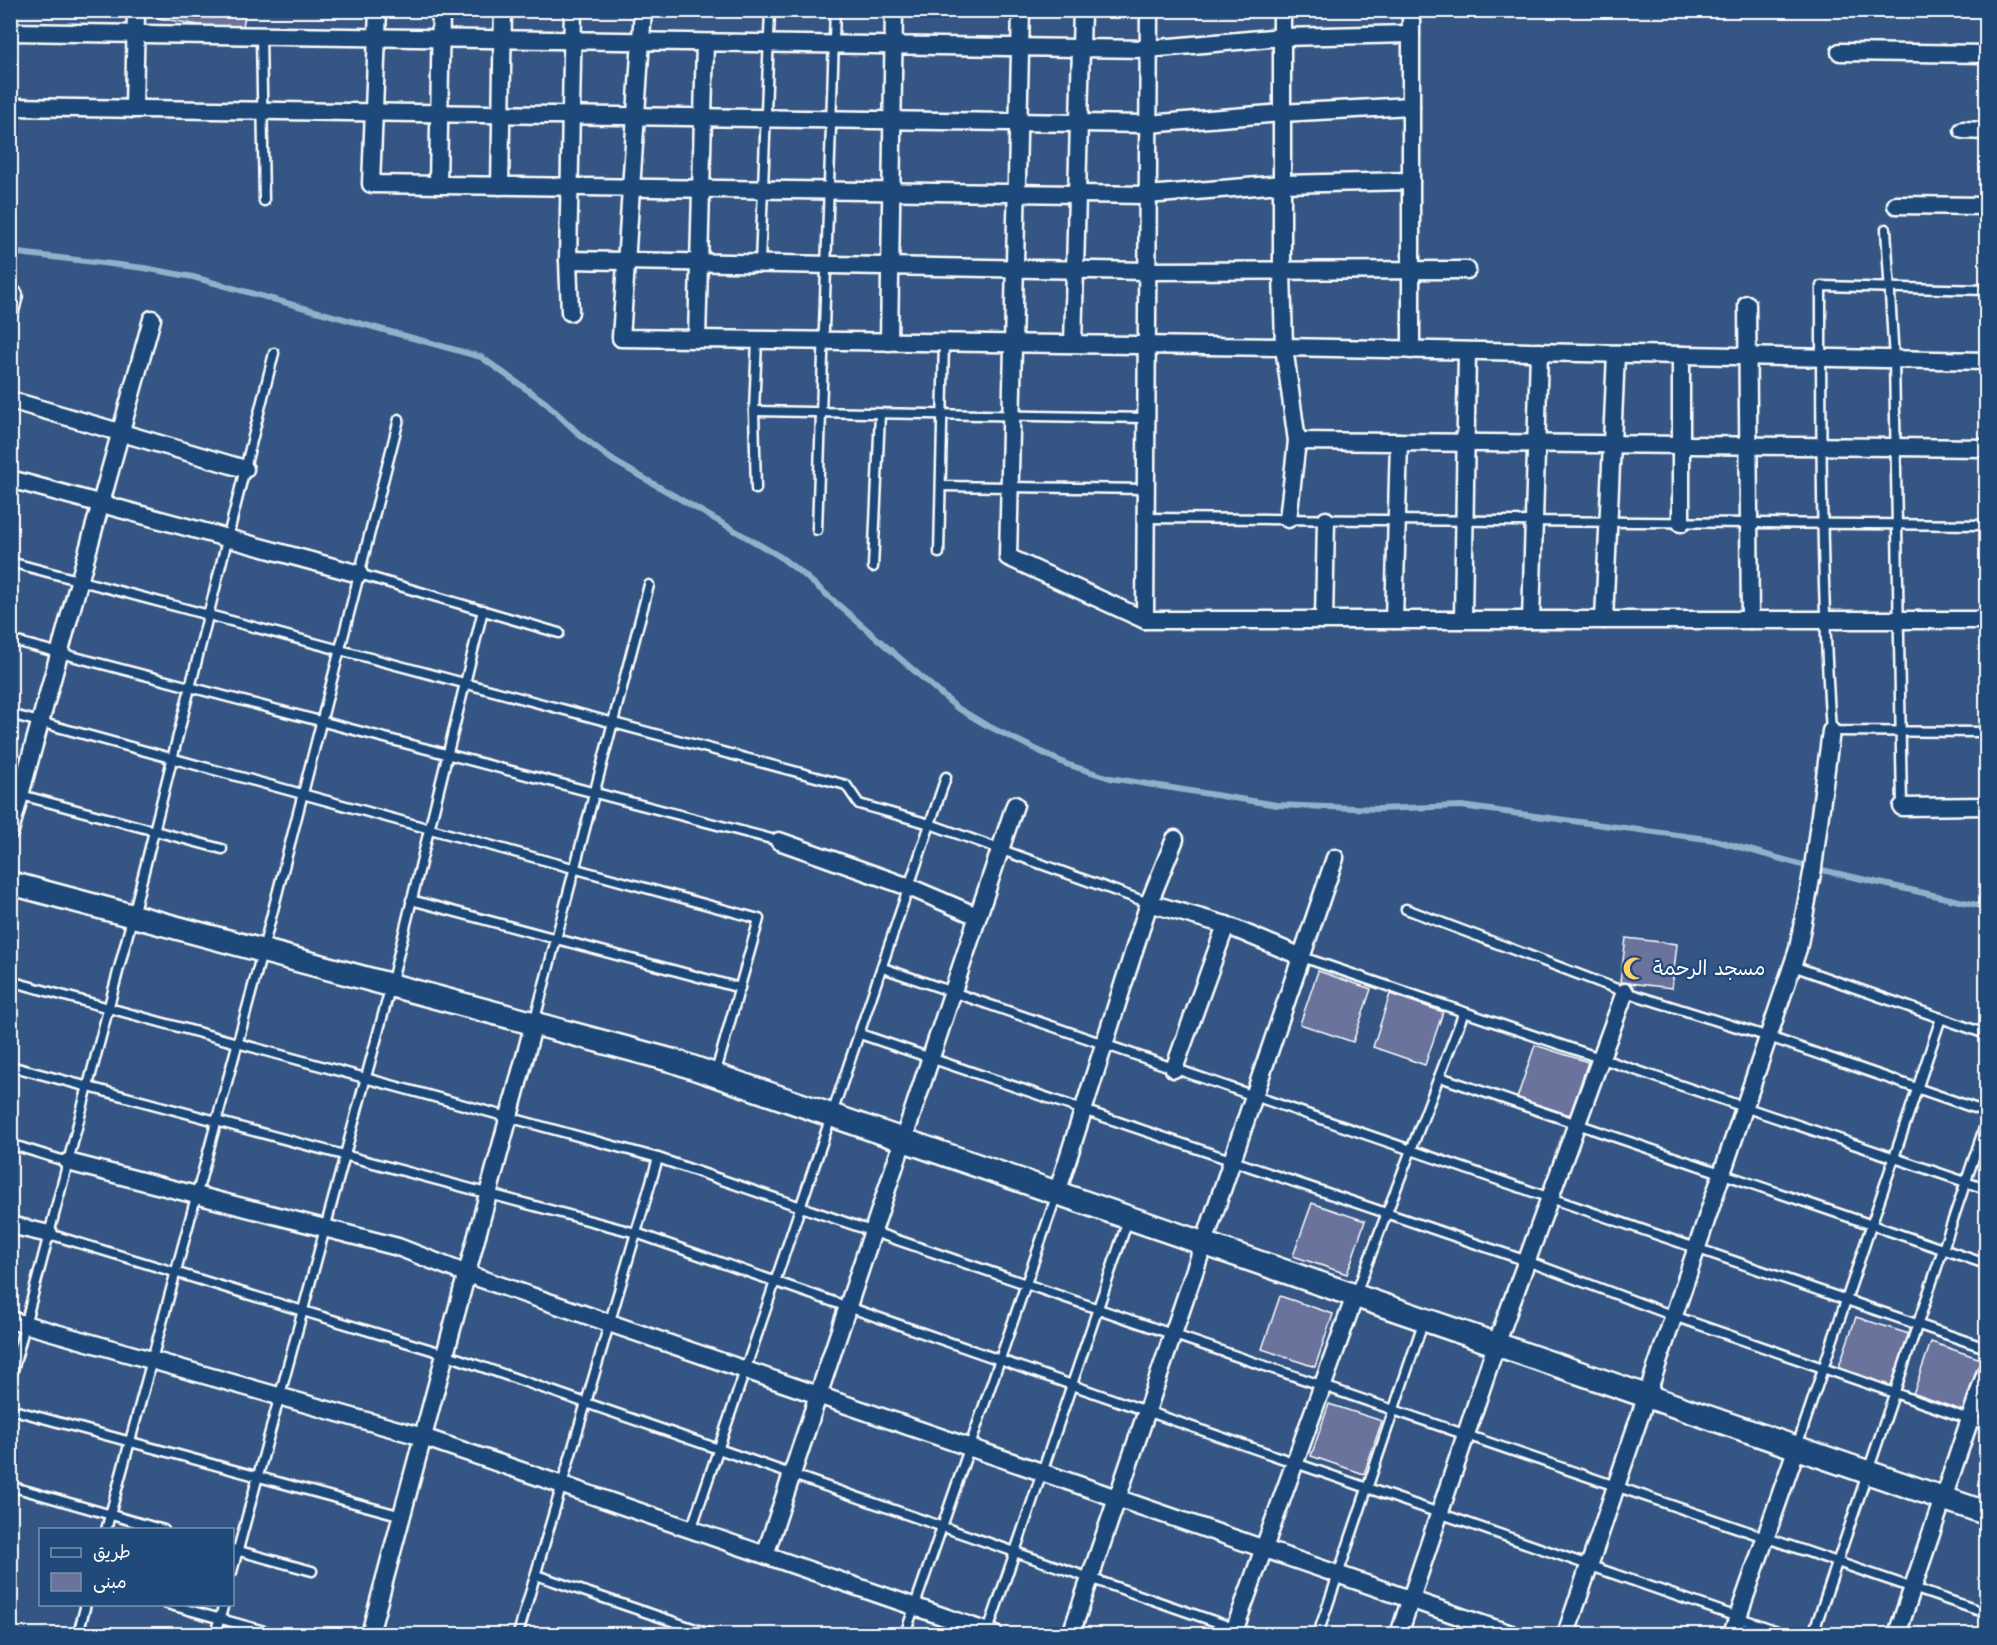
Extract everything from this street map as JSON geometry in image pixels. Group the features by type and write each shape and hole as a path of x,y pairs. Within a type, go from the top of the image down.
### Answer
{"street":[{"path":"134,109 136,10"},
{"path":"378,10 371,184 1148,195 1282,184 1411,181"},
{"path":"438,185 441,10"},
{"path":"500,186 503,10"},
{"path":"570,312 568,260 573,10"},
{"path":"643,10 621,338 1284,347 1986,361"},
{"path":"889,342 894,10"},
{"path":"1021,10 1008,557 1145,620 1986,620"},
{"path":"1073,344 1082,10"},
{"path":"1145,620 1149,10"},
{"path":"1282,10 1284,347 1297,441 1288,519"},
{"path":"1411,10 1411,350"},
{"path":"10,32 1148,49 1282,37 1411,34"},
{"path":"697,339 705,43"},
{"path":"1840,52 1986,54"},
{"path":"10,107 1148,124 1281,112 1411,106"},
{"path":"1963,130 1986,131"},
{"path":"1896,205 1986,206"},
{"path":"568,260 1147,271 1467,270"},
{"path":"1747,304 1750,620"},
{"path":"10,831 16,794 60,653 152,319"},
{"path":"1463,620 1467,351"},
{"path":"1531,620 1539,352"},
{"path":"1604,620 1616,354"},
{"path":"1681,355 1681,523"},
{"path":"10,400 245,469"},
{"path":"1297,441 1986,448"},
{"path":"1394,620 1399,442"},
{"path":"10,479 359,574"},
{"path":"1324,620 1326,520"},
{"path":"1566,1635 1798,950 1813,868 1831,731"},
{"path":"765,1555 1015,805"},
{"path":"1902,807 1986,806"},
{"path":"1057,1193 1149,903 1174,839"},
{"path":"779,841 909,887 978,916"},
{"path":"1071,1635 1335,858"},
{"path":"10,883 674,1061 1986,1514"},
{"path":"1149,903 1226,925 1302,957"},
{"path":"1174,1069 1226,925"},
{"path":"1399,1635 1496,1345 1625,992"},
{"path":"370,1635 534,1023"},
{"path":"69,1161 398,1247 467,1274 1510,1635"},
{"path":"10,1225 49,1234"},
{"path":"1239,1633 1263,1549 1355,1296"},
{"path":"18,1323 423,1437 990,1634"},
{"path":"1898,1635 1944,1498 1978,1422 1986,1372"},
{"path":"1732,1635 1796,1450"}],"lane":[{"path":"760,264 770,10"},
{"path":"817,530 835,10"},
{"path":"261,36 264,201"},
{"path":"1886,229 1894,359 1902,807"},
{"path":"1986,290 1821,286 1824,620 1831,731 1986,732"},
{"path":"756,489 754,411 757,340"},
{"path":"939,553 944,342"},
{"path":"10,1382 18,1323 49,1234 69,1161 274,353"},
{"path":"754,411 1146,418"},
{"path":"873,567 880,414"},
{"path":"106,1528 264,950 399,419"},
{"path":"941,486 1146,489"},
{"path":"1146,518 1986,525"},
{"path":"10,562 846,785 859,804 930,824 1149,903"},
{"path":"359,574 559,633"},
{"path":"534,1023 649,585"},
{"path":"312,1571 235,1550 258,1476 391,985 483,610"},
{"path":"10,640 779,841"},
{"path":"10,714 759,919 715,1075"},
{"path":"691,1530 946,777"},
{"path":"16,794 222,849"},
{"path":"411,900 740,988"},
{"path":"1406,909 1625,992 1769,1036 1986,1112"},
{"path":"1302,957 1986,1189"},
{"path":"1793,966 1986,1034"},
{"path":"883,968 1986,1348"},
{"path":"10,981 658,1158 1986,1613"},
{"path":"1355,1296 1464,1012"},
{"path":"1796,1450 1941,1018"},
{"path":"860,1034 1527,1261 1674,1316 1978,1422"},
{"path":"10,1066 636,1233 1786,1635"},
{"path":"1440,1077 1986,1264"},
{"path":"1813,1635 1986,1122"},
{"path":"10,1144 69,1161"},
{"path":"518,1635 658,1158"},
{"path":"905,1635 1057,1193"},
{"path":"990,1634 1015,1552 1129,1218"},
{"path":"49,1234 446,1354 1090,1578 1239,1633"},
{"path":"1318,1635 1424,1320"},
{"path":"10,1409 402,1516"},
{"path":"10,1486 157,1528"},
{"path":"536,1575 710,1635"},
{"path":"78,1635 86,1606"},
{"path":"171,1606 275,1635"},
{"path":"215,1635 224,1606"}],"building":[{"path":"158,10 246,10 242,32 156,18"},
{"path":"1626,938 1677,944 1672,988 1620,982"},
{"path":"1318,971 1371,989 1353,1042 1300,1024"},
{"path":"1390,994 1443,1012 1425,1065 1373,1047"},
{"path":"1535,1045 1588,1062 1570,1115 1517,1098"},
{"path":"1312,1203 1365,1221 1347,1274 1293,1256"},
{"path":"1280,1296 1333,1314 1315,1367 1262,1349"},
{"path":"1856,1317 1909,1334 1891,1387 1838,1369"},
{"path":"1931,1342 1984,1360 1966,1412 1913,1394"},
{"path":"1329,1404 1382,1421 1364,1474 1311,1456"}],"waterway":[{"path":"10,252 144,268 193,277 481,357 546,403 581,436 614,461 779,556 956,707 986,725 1066,764 1110,778 1277,805 1378,809 1461,806 1714,840 1813,868 1986,907"}],"place":[{"name":"مسجد الرحمة","path":"1635,968"}]}
